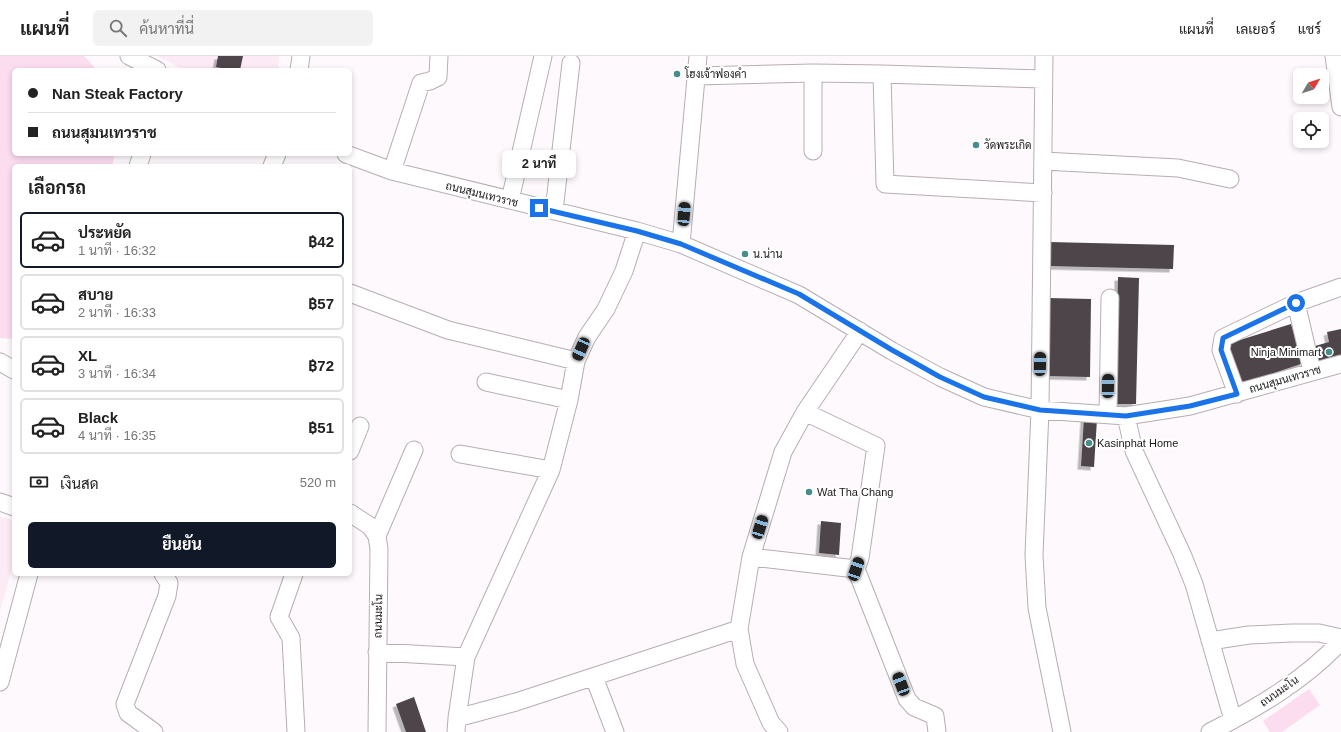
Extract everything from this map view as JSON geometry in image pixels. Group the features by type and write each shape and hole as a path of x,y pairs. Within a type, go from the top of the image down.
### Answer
{"street":[{"path":"129,56 153,68"},
{"path":"299,68 301,56"},
{"path":"392,171 422,83 438,77 439,56"},
{"path":"510,200 543,56"},
{"path":"681,244 698,56"},
{"path":"1044,56 1040,410 1034,555 1037,608 1062,732"},
{"path":"1334,56 1341,107"},
{"path":"554,212 571,63"},
{"path":"697,76 813,73 1044,79"},
{"path":"813,73 813,151"},
{"path":"882,74 885,184 1043,193"},
{"name":"ถนนสุมนเทวราช","path":"351,156 392,171 554,212 637,231 681,244 799,294 940,377 984,397 1040,410 1126,416 1190,406 1341,364"},
{"path":"1043,161 1178,168 1230,179"},
{"path":"637,231 624,270 606,309 587,337 576,361 569,400 551,470 466,657 456,725 516,702 739,629"},
{"path":"1237,394 1221,350 1223,338 1296,303 1341,287"},
{"path":"352,294 448,330 576,361"},
{"path":"1108,415 1110,298"},
{"path":"1296,303 1312,371"},
{"path":"779,732 771,723 745,664 739,629 750,557 783,452 805,412 860,331"},
{"path":"0,362 12,369"},
{"path":"486,382 569,400"},
{"path":"805,412 876,446 860,558 856,569 907,699 914,708 935,716 937,732"},
{"path":"1126,416 1134,451 1182,554 1194,584 1233,720"},
{"path":"352,447 360,426"},
{"path":"377,536 414,450"},
{"path":"460,454 551,470"},
{"path":"0,502 12,505"},
{"path":"352,514 370,526 377,536"},
{"name":"ถนนมะโน","path":"377,536 379,550 377,732"},
{"path":"750,557 856,569"},
{"path":"0,682 27,576"},
{"path":"154,732 128,713 125,704 167,596 169,583 164,576"},
{"path":"293,576 279,617 291,638 296,732"},
{"path":"1210,641 1249,635 1292,633 1319,633 1341,638"},
{"name":"ถนนมะโน","path":"1210,732 1270,699 1328,656 1341,641"},
{"path":"377,652 466,657"},
{"path":"594,676 615,732"}],"shaded area":[{"path":"0,56 84,56 95,68 12,68 12,156 114,156 112,164 12,164 12,339 0,338"},
{"path":"158,56 218,56 216,67 221,68 180,68"},
{"path":"243,56 279,56 278,68 240,68"},
{"path":"0,517 12,520 12,568 0,611"},
{"path":"1309,689 1320,705 1282,732 1270,732 1263,721"}],"building":[{"path":"218,56 243,56 240,68 216,67"},
{"path":"1049,242 1174,245 1173,269 1049,266"},
{"path":"1118,277 1139,278 1136,404 1115,404"},
{"path":"1048,298 1091,299 1090,377 1047,376"},
{"path":"1291,324 1304,363 1240,384 1227,344"},
{"name":"Ninja Minimart","path":"1341,329 1341,359 1320,364 1315,346 1329,342 1327,332"},
{"name":"Kasinphat Home","path":"1084,418 1097,419 1094,467 1081,466"},
{"path":"821,521 841,523 839,555 819,553"},
{"path":"414,697 426,732 406,732 396,704"}],"place":[{"name":"โฮงเจ้าฟองคำ","path":"677,74"},
{"name":"วัดพระเกิด","path":"976,145"},
{"name":"น.น่าน","path":"745,254"},
{"name":"Ninja Minimart","path":"1329,352"},
{"name":"Kasinphat Home","path":"1089,443"},
{"name":"Wat Tha Chang","path":"809,492"}],"route":[{"path":"539,208 637,231 681,244 799,294 940,377 984,397 1040,410 1126,416 1190,406 1237,394 1221,350 1223,338 1296,303"}]}
